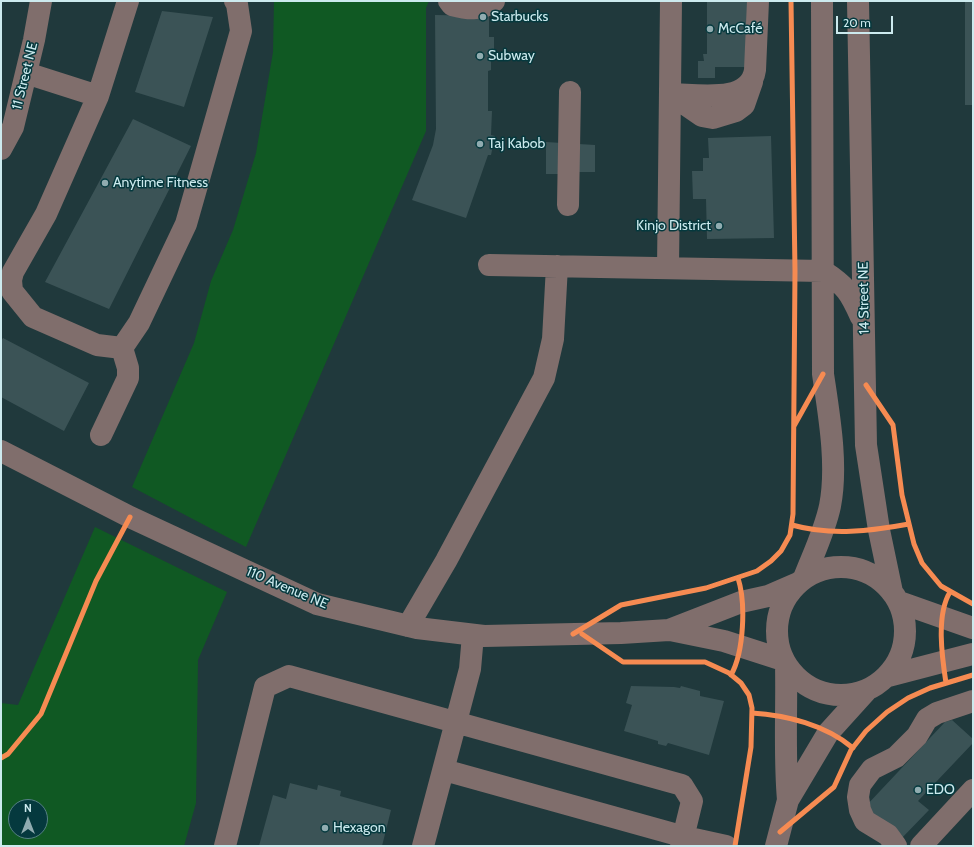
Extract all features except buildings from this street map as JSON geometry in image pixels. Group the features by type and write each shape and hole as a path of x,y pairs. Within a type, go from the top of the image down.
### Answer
{"street":[{"name":"11 Street NE","path":"1,149 12,127 26,73 41,1"},
{"path":"122,348 97,345 33,317 12,291 7,269 46,214 98,96 128,1"},
{"path":"122,348 139,323 186,224 241,31 237,4 235,1"},
{"path":"449,1 452,5 470,10 486,6 494,1"},
{"path":"668,268 671,1"},
{"path":"670,94 724,95 738,93 754,79 758,1"},
{"path":"788,800 785,766 787,718 785,663 777,640 778,619 785,599 801,581 830,508 832,490 829,414 824,374 822,1"},
{"name":"14 Street NE","path":"858,1 866,445 879,530 896,597"},
{"path":"26,73 98,96"},
{"path":"568,205 570,92"},
{"path":"489,265 823,271 841,282 852,296 864,326"},
{"path":"408,626 449,554 544,378 553,339 557,266"},
{"path":"101,435 128,378 128,368 122,348"},
{"name":"110 Avenue NE","path":"1,451 130,517 317,604 408,626 473,635 621,633 668,630 724,641 785,663"},
{"path":"785,663 802,682 821,693 836,696 851,695 866,691 878,685 888,676 897,664 904,649 906,633 905,617 896,597 878,578 861,570 841,567 822,570 801,581"},
{"name":"110 Avenue NE","path":"668,630 741,602 768,596 801,581"},
{"path":"896,597 973,628"},
{"path":"423,846 470,669 473,635"},
{"path":"888,676 973,654"},
{"path":"225,846 265,687 289,676 682,785 692,802 683,841"},
{"path":"776,846 788,800 828,733 866,691"},
{"path":"896,846 888,835 865,821 860,810 858,797 860,785 872,769 896,757 917,736 927,719 937,713 973,701"},
{"path":"444,770 683,841 726,846"},
{"path":"921,846 973,790"}],"green space":[{"path":"274,1 429,1 426,8 426,131 246,547 132,487 194,343 211,281 233,230 256,153 273,52"},
{"path":"95,527 227,592 198,660 196,803 184,846 1,846 1,703 18,705"}],"cycle path":[{"path":"573,634 621,605 706,588 757,571 771,561 781,551 790,535 793,514 795,271 791,1"},
{"path":"794,426 823,374"},
{"path":"866,385 893,425 902,495 914,544 922,563 941,586 973,604"},
{"path":"1,758 8,754 41,714 96,581 130,517"},
{"path":"792,525 821,530 851,531 880,529 909,524"},
{"path":"731,675 739,654 743,614 741,588 738,578"},
{"path":"946,683 941,636 943,612 950,592"},
{"path":"582,634 623,662 705,662 729,673 741,683 749,695 752,708 751,747 735,846"},
{"path":"780,832 834,787 851,750 866,731 887,712 908,698 930,688 973,675"},
{"path":"752,713 778,716 818,727 831,733 853,748"}],"place":[{"name":"Starbucks","path":"483,17"},
{"name":"McCafé","path":"710,29"},
{"name":"Subway","path":"480,56"},
{"name":"Taj Kabob","path":"480,144"},
{"name":"Anytime Fitness","path":"105,183"},
{"name":"Kinjo District","path":"719,226"},
{"name":"EDO","path":"918,790"},
{"name":"Hexagon","path":"325,828"}]}
